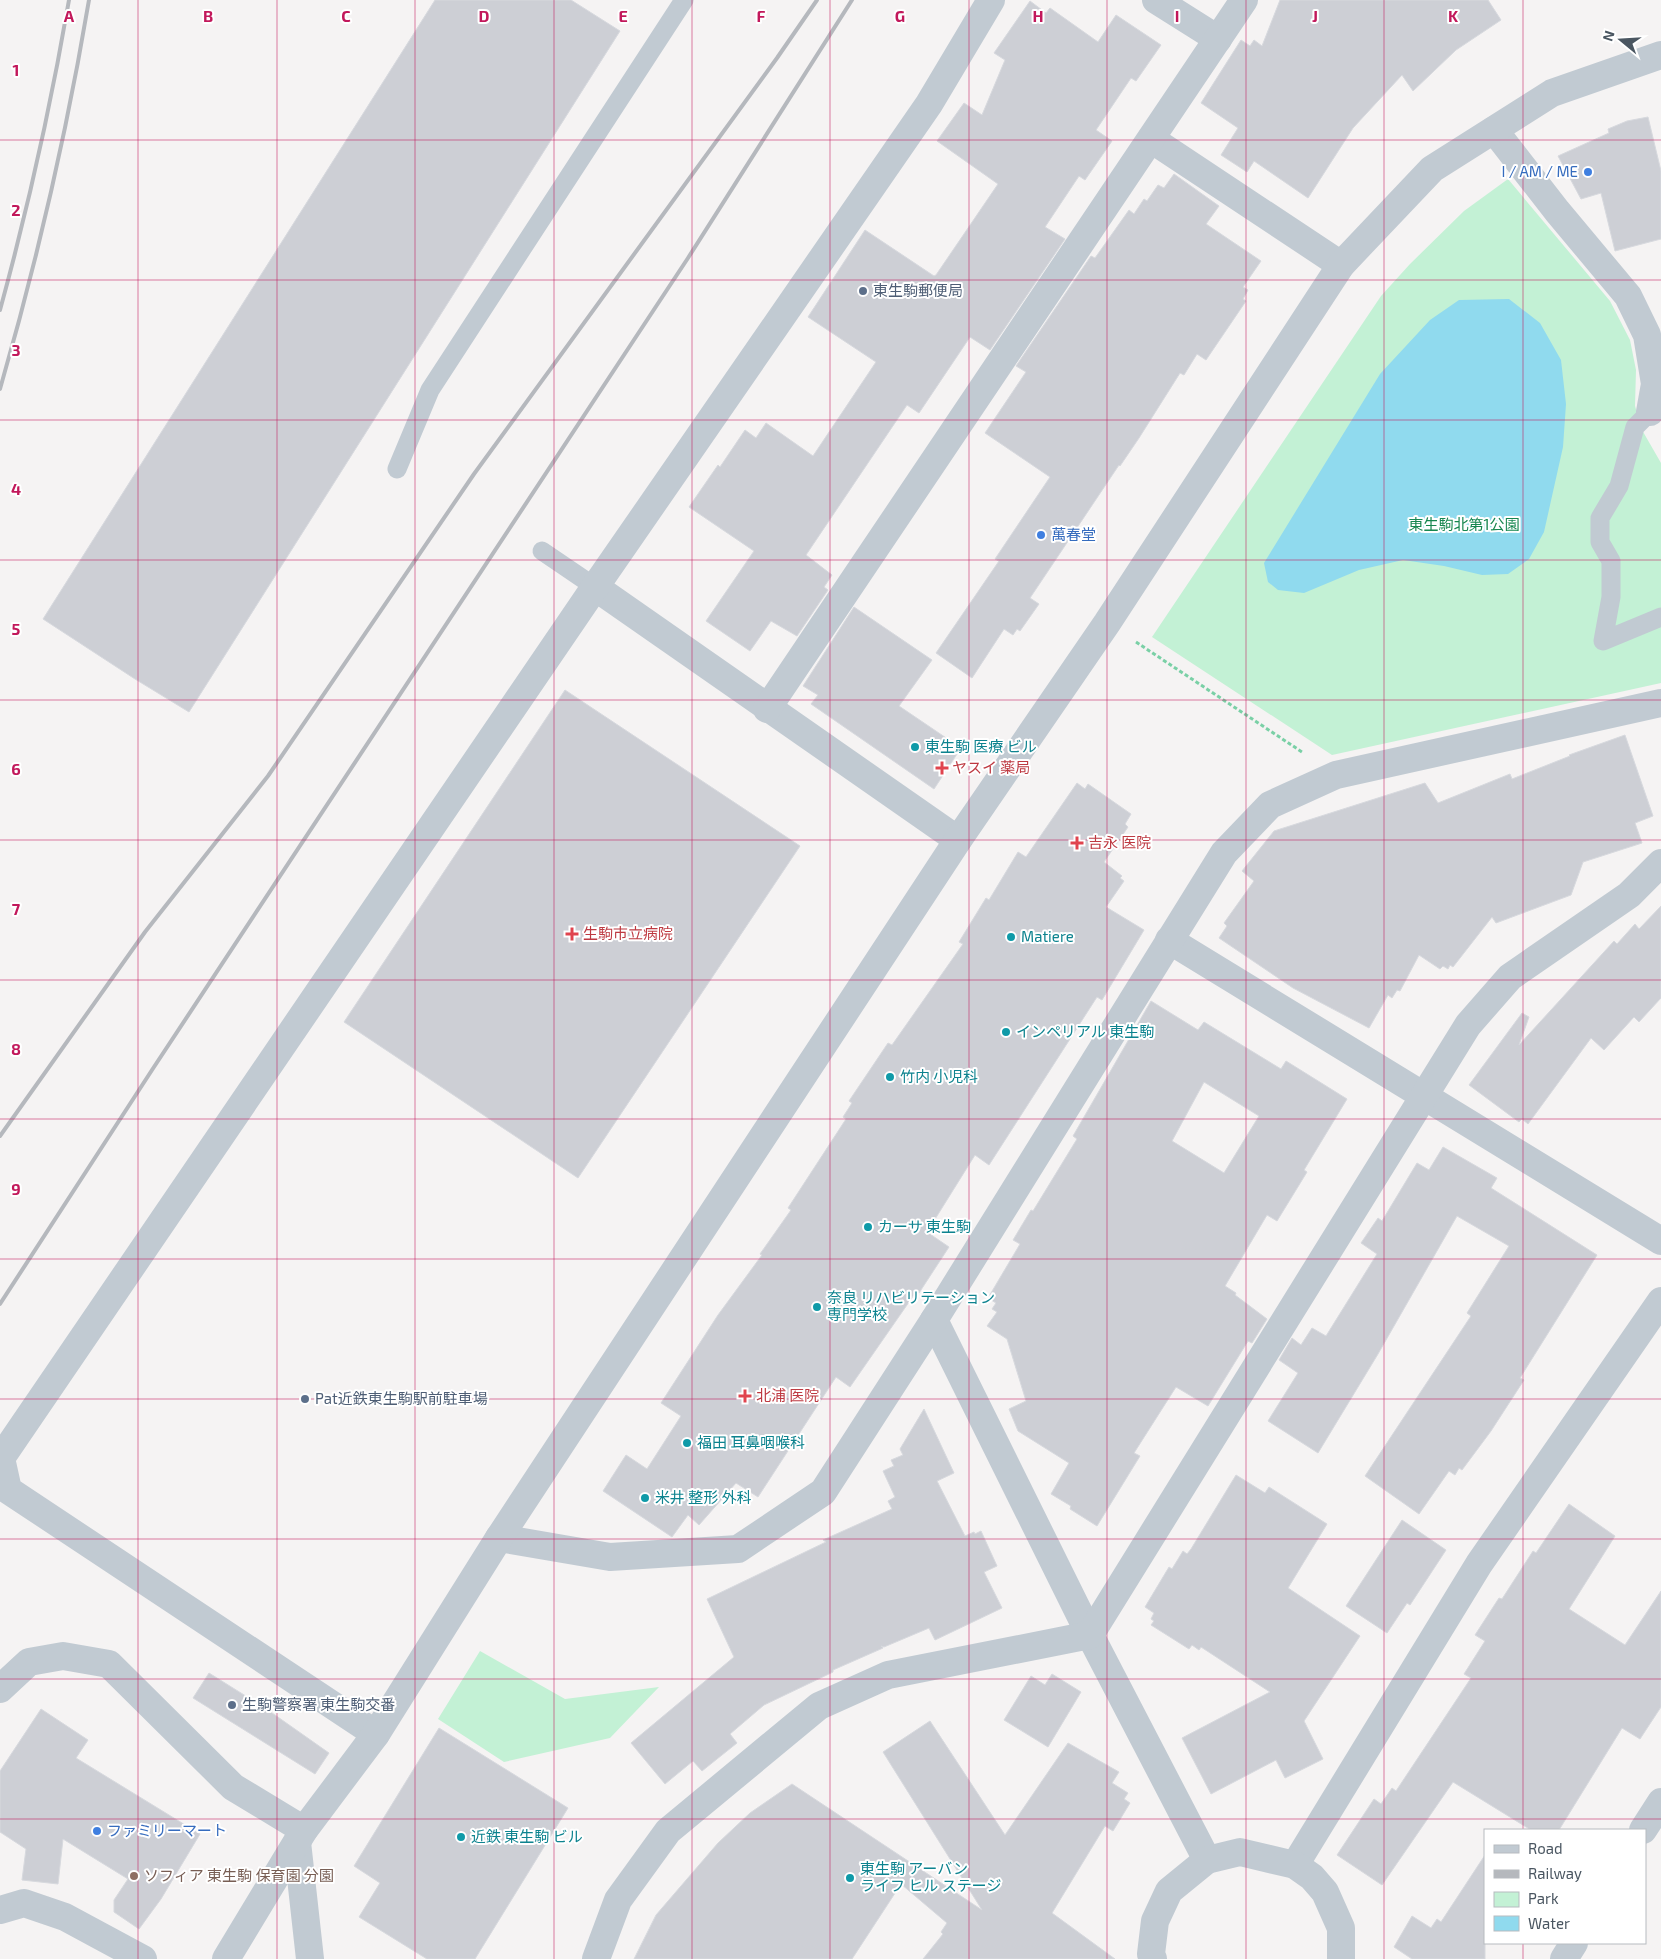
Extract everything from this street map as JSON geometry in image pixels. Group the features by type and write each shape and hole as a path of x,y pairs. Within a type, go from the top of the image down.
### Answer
{"street":[{"path":"376,1734 8,1490 1,1458 595,587 929,104 991,0"},
{"path":"1156,0 1218,39"},
{"path":"767,708 1244,0"},
{"path":"226,1959 301,1836 376,1734 499,1538 958,840 1107,622 1341,265 1432,169 1552,93 1661,56"},
{"path":"1494,130 1557,211 1628,296 1647,335 1656,384 1650,412"},
{"path":"1151,139 1341,265"},
{"path":"595,587 958,840"},
{"path":"499,1538 610,1557 738,1549 823,1492 934,1320 1168,940 1224,853 1270,805 1336,775 1661,702"},
{"path":"596,1959 618,1900 668,1831 819,1706 888,1675 1090,1635 1468,1025 1510,977 1629,895 1661,863"},
{"path":"1168,940 1661,1241"},
{"path":"1295,1865 1479,1564 1661,1301"},
{"path":"934,1320 1090,1635 1207,1860"},
{"path":"0,1689 29,1662 63,1656 109,1664 233,1787 301,1836"},
{"path":"1644,1829 1661,1802"},
{"path":"301,1836 310,1959"},
{"path":"1153,1959 1151,1954 1155,1921 1169,1891 1207,1860 1240,1852 1295,1865 1312,1877 1325,1892 1340,1928 1341,1959"},
{"path":"0,1910 24,1903 65,1917 143,1959"},
{"path":"1564,1959 1573,1944"}],"lane":[{"path":"397,469 430,390 684,0"},
{"path":"1650,412 1636,427 1619,486 1600,518 1600,542 1611,561 1611,597 1603,641 1661,617"},
{"path":"542,551 595,587"}],"path":[{"path":"1107,622 1336,775"}],"green space":[{"name":"東生駒北第1公園","path":"1508,179 1610,301 1630,340 1636,370 1635,406 1642,430 1661,463 1661,683 1332,755 1152,637 1381,296 1410,264 1464,211"},
{"path":"480,1651 565,1699 659,1687 610,1738 504,1762 438,1719"}],"water":[{"path":"1509,299 1540,323 1561,360 1566,404 1563,447 1544,532 1529,559 1508,574 1482,575 1444,566 1403,560 1359,570 1304,593 1278,590 1268,582 1264,563 1380,374 1430,320 1459,300"}],"building":[{"path":"435,0 571,0 620,31 189,712 43,619"},
{"path":"1280,0 1488,0 1501,20 1456,50 1413,91 1402,75 1353,128 1308,198 1254,161 1247,172 1221,155 1238,128 1201,103 1241,40 1250,46 1254,40 1262,46"},
{"path":"1030,1 1046,13 1050,8 1098,42 1116,15 1161,45 1136,81 1131,78 1096,130 1112,141 1085,180 1079,176 1045,227 1065,239 990,350 970,337 919,413 907,405 806,555 832,575 824,587 828,590 797,636 771,621 750,651 706,621 754,551 689,507 718,465 720,467 745,430 756,438 766,423 813,456 876,362 808,317 865,230 934,276 998,184 937,141 964,103 982,115 1005,60 994,53"},
{"path":"1648,117 1661,171 1661,239 1615,251 1601,193 1581,199 1558,156 1609,133 1608,129 1627,121"},
{"path":"1174,174 1219,206 1206,224 1261,261 1243,287 1248,290 1243,299 1246,301 1206,360 1197,354 1184,375 1180,373 1139,438 1030,598 1039,604 1020,631 1017,629 1013,635 1004,629 972,678 936,653 999,561 995,559 1050,477 985,433 1026,372 1016,366 1091,256 1095,258 1129,210 1134,214 1144,199 1147,201 1158,185 1164,188"},
{"path":"854,607 932,660 899,706 961,748 934,789 811,704 818,695 803,686"},
{"name":"生駒市立病院","path":"565,690 800,846 578,1178 344,1022"},
{"path":"1625,735 1653,816 1635,823 1642,843 1583,862 1571,895 1496,923 1492,917 1453,967 1450,965 1448,969 1443,966 1440,969 1419,955 1400,991 1397,990 1392,998 1388,995 1369,1028 1293,988 1219,938 1227,926 1224,923 1254,881 1242,871 1274,831 1425,783 1438,803 1510,774 1512,779 1569,755"},
{"path":"1077,783 1085,789 1088,784 1131,814 1125,824 1128,827 1104,862 1122,876 1120,878 1124,881 1106,907 1144,930 1102,1000 1097,997 989,1165 975,1155 927,1232 949,1247 919,1293 916,1292 850,1387 836,1377 758,1497 736,1483 699,1525 688,1515 672,1537 603,1491 626,1455 647,1469 681,1416 661,1403 718,1315 762,1255 760,1254 791,1210 788,1208 846,1119 843,1117 852,1103 849,1101 888,1043 892,1045 963,944 959,942 986,898 989,900 1018,852 1026,857"},
{"path":"1661,906 1661,998 1639,1022 1634,1017 1604,1050 1591,1038 1528,1124 1522,1119 1519,1122 1469,1085 1522,1013 1529,1017 1519,1045 1614,941 1617,944 1635,924 1639,929"},
{"path":"1151,1001 1198,1030 1204,1022 1281,1069 1286,1061 1347,1099 1304,1170 1307,1172 1277,1221 1267,1215 1225,1286 1267,1319 1252,1343 1248,1341 1208,1406 1176,1387 1134,1453 1140,1456 1097,1526 1070,1509 1071,1506 1051,1494 1069,1463 1018,1431 1009,1409 1026,1401 1007,1339 987,1326 997,1312 992,1309 996,1303 988,1298 1020,1244 1013,1240 1077,1139 1073,1136","holes":["1204,1082 1259,1116 1224,1173 1172,1141"]},
{"path":"1443,1147 1497,1178 1491,1188 1597,1255 1520,1378 1524,1380 1491,1431 1462,1470 1459,1468 1455,1475 1449,1471 1419,1514 1365,1476 1471,1316 1467,1313 1509,1246 1457,1216 1378,1354 1318,1453 1268,1421 1298,1373 1279,1360 1292,1338 1301,1345 1312,1328 1326,1336 1377,1254 1361,1243 1378,1218 1382,1221 1417,1163 1429,1170"},
{"path":"924,1409 954,1473 937,1481 965,1536 981,1531 997,1566 984,1572 1002,1608 935,1640 929,1628 884,1647 881,1646 883,1648 833,1670 833,1672 764,1705 730,1734 737,1743 702,1771 693,1761 665,1784 631,1743 734,1657 707,1599 826,1542 823,1540 892,1509 888,1501 895,1497 883,1471 894,1466 891,1460 903,1455 900,1449"},
{"path":"1236,1475 1265,1493 1269,1487 1327,1524 1288,1588 1360,1636 1304,1721 1323,1759 1285,1778 1276,1760 1211,1794 1182,1738 1270,1692 1201,1647 1199,1650 1192,1645 1189,1649 1151,1625 1154,1621 1151,1619 1154,1613 1145,1607 1169,1567 1172,1569 1183,1551 1187,1554 1191,1549"},
{"path":"1569,1504 1615,1536 1569,1609 1625,1645 1661,1591 1661,1707 1640,1739 1622,1728 1560,1829 1529,1829 1453,1782 1382,1885 1337,1855 1374,1799 1381,1804 1392,1788 1396,1791 1471,1678 1464,1674 1485,1641 1475,1635 1499,1598 1502,1599 1533,1551 1536,1553"},
{"path":"1402,1520 1446,1550 1410,1605 1407,1603 1387,1633 1346,1606"},
{"path":"209,1673 265,1708 329,1753 315,1774 193,1698"},
{"path":"1052,1674 1081,1692 1048,1747 1004,1720 1031,1676 1045,1685"},
{"path":"41,1709 88,1740 76,1758 200,1834 161,1899 139,1929 114,1912 114,1900 128,1879 63,1839 58,1884 22,1880 26,1849 0,1832 0,1771"},
{"path":"930,1721 1005,1835 1068,1743 1119,1772 1112,1783 1128,1793 1124,1799 1130,1803 1113,1831 1105,1826 1052,1913 1115,1959 923,1959 943,1934 941,1932 947,1923 901,1884 852,1959 634,1959 656,1915 718,1843 750,1813 792,1784 982,1910 883,1752"},
{"name":"近鉄 東生駒 ビル","path":"439,1728 568,1808 475,1959 427,1959 359,1917 380,1883 354,1866"},
{"path":"1484,1857 1485,1959 1412,1959 1394,1947 1412,1916 1431,1928 1437,1919 1441,1922"}],"railway":[{"path":"0,310 38,156 69,0"},
{"path":"0,389 50,196 89,0"},
{"path":"0,1136 145,932 268,776 474,474 777,58 817,0"},
{"path":"0,1304 152,1070 688,258 852,0"}],"place":[{"name":"I / AM / ME","path":"1588,172"},
{"name":"東生駒郵便局","path":"863,291"},
{"name":"萬春堂","path":"1041,535"},
{"name":"東生駒 医療 ビル","path":"915,747"},
{"name":"ヤスイ 薬局","path":"942,768"},
{"name":"吉永 医院","path":"1077,843"},
{"name":"生駒市立病院","path":"572,934"},
{"name":"Matiere","path":"1011,937"},
{"name":"インペリアル 東生駒","path":"1006,1032"},
{"name":"竹内 小児科","path":"890,1077"},
{"name":"カーサ 東生駒","path":"868,1227"},
{"name":"奈良 リハビリテーション 専門学校","path":"817,1307"},
{"name":"北浦 医院","path":"745,1396"},
{"name":"Pat近鉄東生駒駅前駐車場","path":"305,1399"},
{"name":"福田 耳鼻咽喉科","path":"687,1443"},
{"name":"米井 整形 外科","path":"645,1498"},
{"name":"生駒警察署 東生駒交番","path":"232,1705"},
{"name":"ファミリーマート","path":"97,1831"},
{"name":"近鉄 東生駒 ビル","path":"461,1837"},
{"name":"ソフィア 東生駒 保育園 分園","path":"134,1876"},
{"name":"東生駒 アーバン ライフ ヒル ステージ","path":"850,1878"}]}
